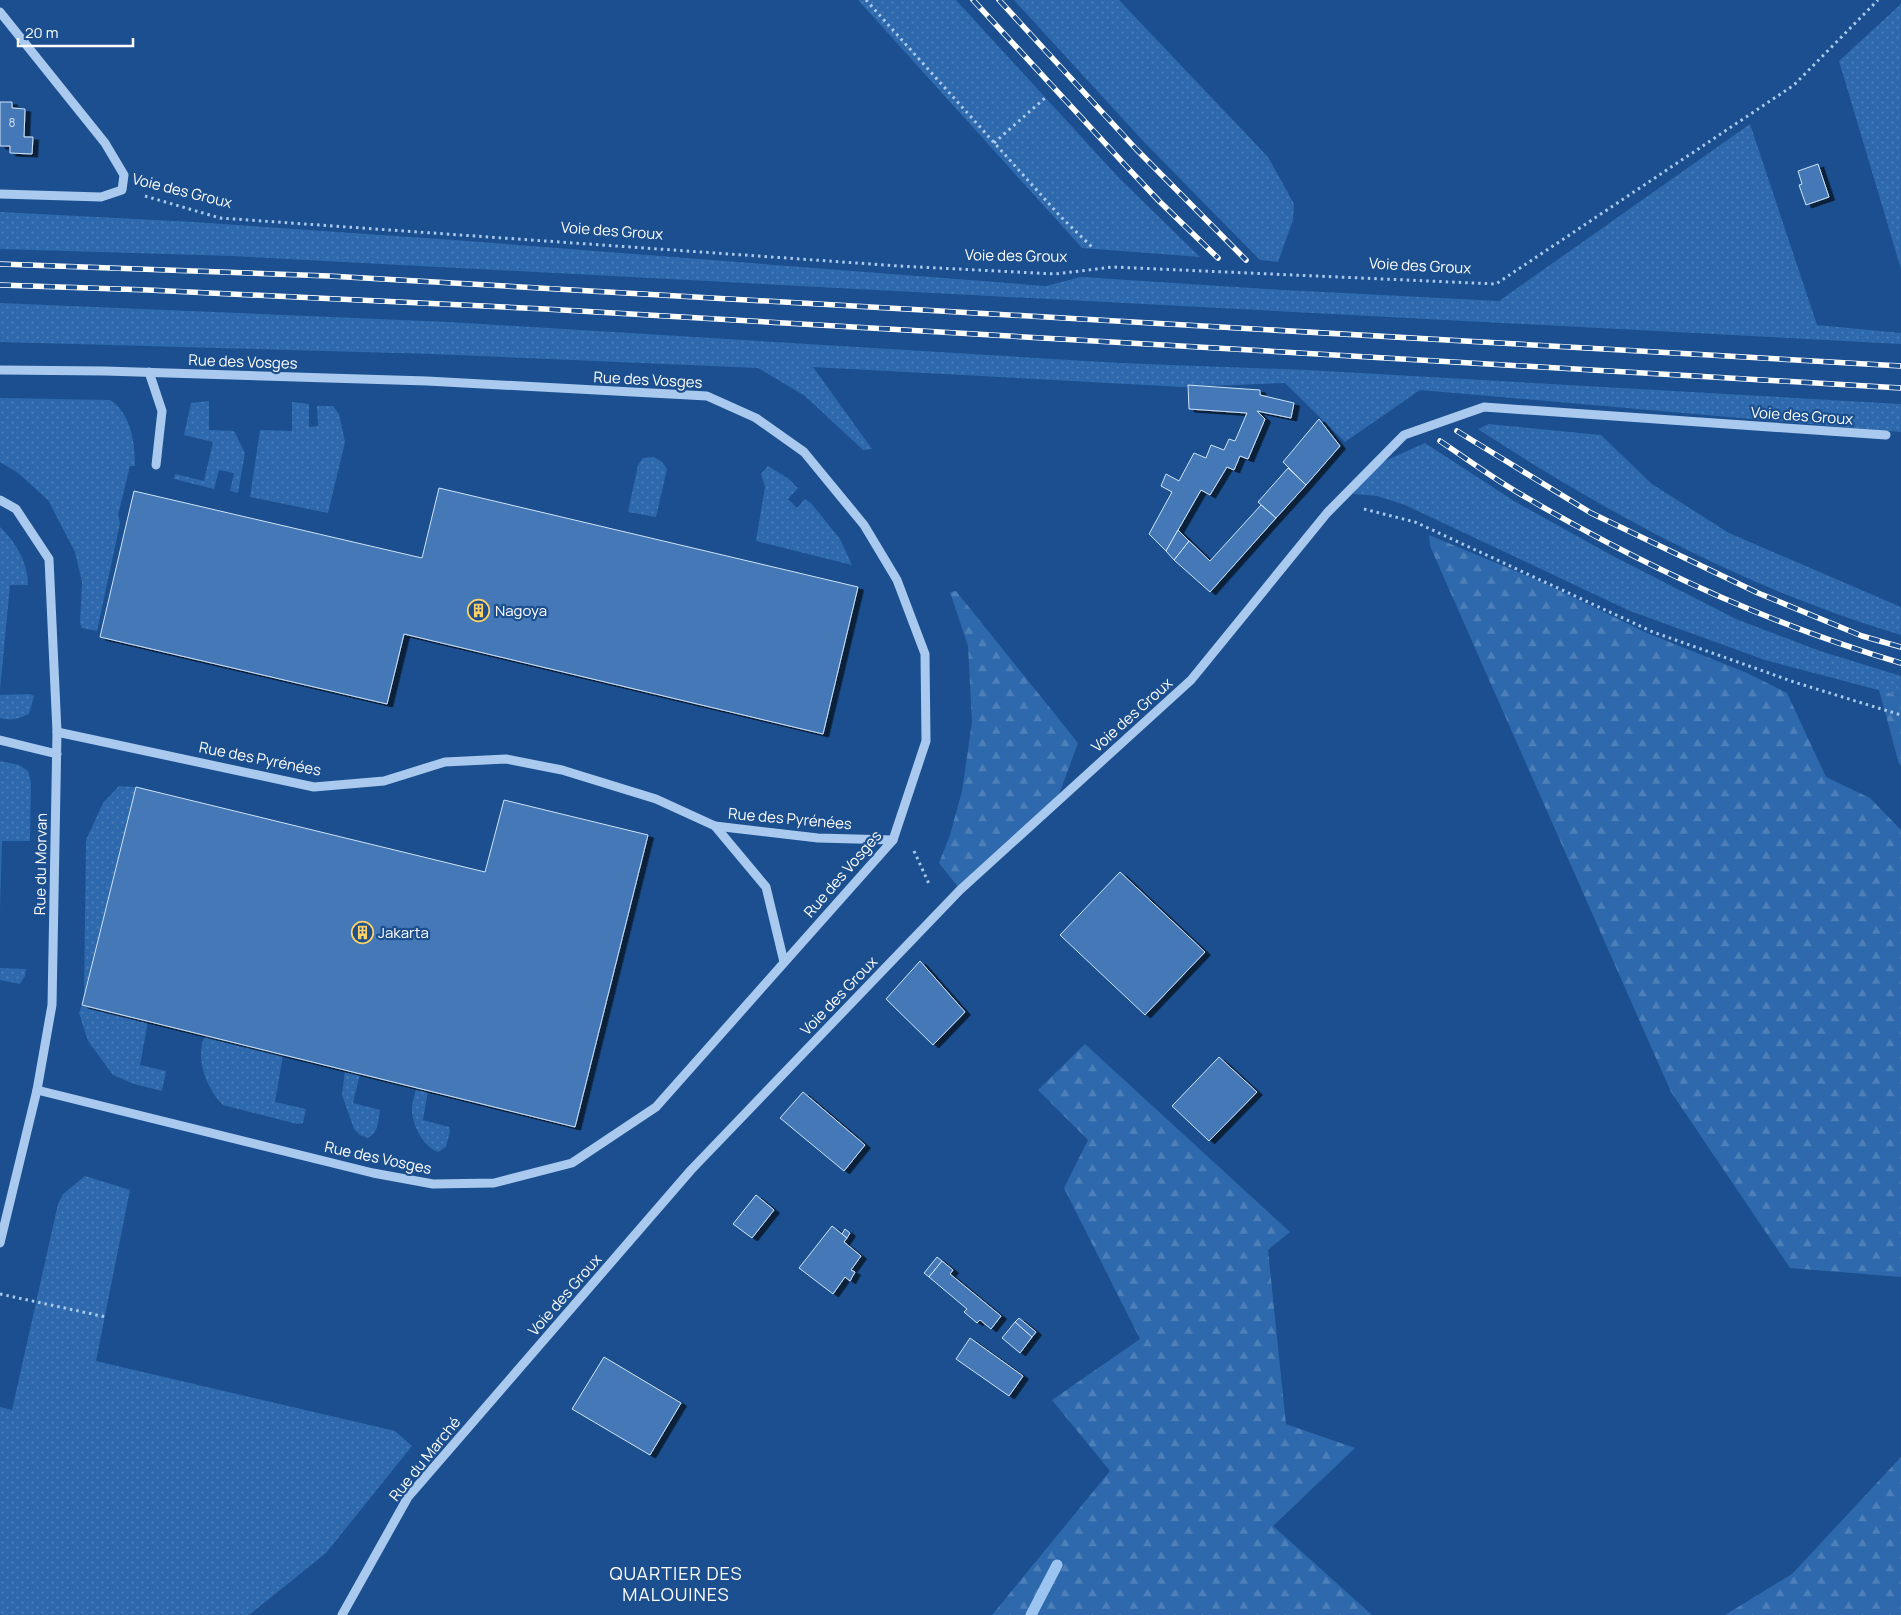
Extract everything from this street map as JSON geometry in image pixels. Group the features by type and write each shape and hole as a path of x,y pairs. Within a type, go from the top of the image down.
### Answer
{"street":[{"path":"0,12 105,143 124,175 122,190 100,197 0,194"},
{"name":"Rue des Vosges","path":"0,370 149,372 427,381 707,396 756,418 804,452 864,525 896,580 925,654 926,742 893,840 656,1107 572,1163 494,1183 433,1184 373,1173 37,1090"},
{"path":"149,372 162,411 156,465"},
{"name":"Voie des Groux","path":"530,1356 692,1170 960,890 1191,680 1337,503 1404,434 1484,407 1886,436"},
{"name":"Rue du Morvan","path":"0,500 16,509 49,559 57,732 52,1005 37,1090 0,1243"},
{"name":"Rue des Pyrénées","path":"57,732 314,787 384,781 445,762 506,759 562,770 656,799 715,826 818,838 893,840"},
{"path":"0,740 57,754"},
{"name":"Rue des Pyrénées","path":"715,826 766,887 784,962"},
{"name":"Rue du Marché","path":"342,1615 408,1497 530,1356"}],"path":[{"path":"866,0 994,144 1060,216 1094,249"},
{"name":"Voie des Groux","path":"122,190 220,218 900,266 1055,274 1113,266 1496,284 1794,85 1878,0"},
{"path":"994,144 1045,98"},
{"path":"1337,503 1415,522 1653,632 1797,683 1901,716"},
{"path":"899,818 941,910"},
{"path":"0,1294 106,1317"}],"green space":[{"path":"858,0 956,0 1119,178 1200,257 1082,248"},
{"path":"1014,0 1119,0 1268,157 1294,204 1293,220 1278,262 1260,260 1145,143"},
{"path":"1901,4 1901,269 1839,61"},
{"path":"1750,124 1817,325 1901,333 1901,344 232,256 0,249 0,212 194,222 454,240 1046,286 1081,277 1499,301"},
{"path":"0,303 449,322 1120,363 1308,370 1901,404 1901,432 1420,390 1345,442 1285,383 1183,387 813,367 872,449 863,450 805,396 758,368 432,354 0,342"},
{"path":"0,398 110,400 123,413 127,421 133,438 135,466 130,466 118,515 120,523 97,631 82,628 80,623 82,582 75,552 48,500 18,473 0,462"},
{"path":"209,401 209,430 234,431 245,453 238,493 230,491 234,473 219,470 214,489 174,479 175,474 204,481 213,442 184,435 191,403"},
{"path":"292,402 309,404 309,427 318,426 317,406 333,406 339,414 345,442 328,513 250,497 260,430 292,431"},
{"path":"1489,424 1601,435 1652,484 1729,533 1901,607 1901,635 1845,617 1790,596 1735,573 1682,547 1578,491 1478,429"},
{"path":"1425,443 1514,501 1611,555 1736,619 1820,651 1901,676 1901,696 1765,660 1630,611 1405,505 1377,496 1353,494 1369,468"},
{"path":"654,457 662,462 667,469 656,517 628,512 638,465 643,458"},
{"path":"768,466 789,479 798,488 788,499 797,508 805,499 811,503 840,539 852,565 756,541 765,487 761,474"},
{"path":"0,527 20,553 26,569 28,585 10,585 0,690"},
{"path":"1429,535 1540,581 1647,633 1747,673 1787,693 1826,777 1870,798 1901,830 1901,1277 1790,1268 1671,1092 1430,546"},
{"path":"956,591 1078,743 1057,800 988,871 958,887 939,863 950,835 962,791 972,722 968,646 950,592"},
{"path":"1879,690 1901,696 1901,765 1899,764"},
{"path":"30,694 34,696 29,714 15,719 0,718 0,695"},
{"path":"0,761 19,765 28,771 31,782 30,841 2,841 0,910"},
{"path":"119,786 136,787 84,995 86,840 103,803"},
{"path":"0,968 26,969 25,976 20,984 0,980"},
{"path":"82,1005 148,1021 140,1065 166,1071 162,1091 134,1084 113,1075 88,1041 79,1013"},
{"path":"205,1036 283,1055 275,1102 306,1109 303,1123 297,1124 223,1105 212,1091 204,1072 201,1053"},
{"path":"1085,1044 1290,1232 1268,1250 1286,1424 1355,1448 1273,1526 1372,1615 992,1615 1110,1471 1052,1400 1140,1339 1064,1188 1088,1140 1038,1090"},
{"path":"345,1070 360,1074 353,1103 380,1110 376,1129 372,1136 368,1138 360,1135 354,1129 342,1095"},
{"path":"416,1088 428,1091 423,1120 449,1127 450,1131 446,1147 438,1152 424,1141 415,1124 412,1109"},
{"path":"85,1176 130,1190 96,1361 395,1431 412,1446 326,1553 249,1615 0,1615 0,1407 12,1410 58,1204 63,1194"},
{"path":"1901,1457 1901,1615 1725,1615 1792,1574"}],"building":[{"path":"0,102 12,102 12,108 25,109 24,137 33,137 32,154 10,153 10,146 0,146"},
{"path":"1818,164 1829,197 1806,205 1799,185 1802,184 1798,171"},
{"path":"1188,385 1260,390 1260,395 1294,403 1291,418 1257,411 1265,419 1248,459 1240,456 1234,470 1227,467 1210,495 1201,490 1166,551 1149,534 1172,492 1161,486 1166,474 1179,481 1194,453 1206,458 1211,445 1224,450 1229,439 1235,441 1247,413 1189,409"},
{"path":"1319,419 1340,446 1306,485 1283,462"},
{"path":"1288,468 1306,485 1276,518 1258,502"},
{"name":"Nagoya","path":"439,488 858,587 823,734 404,634 387,704 100,637 134,491 422,558"},
{"path":"1261,505 1276,518 1210,592 1174,560 1189,541 1210,561"},
{"path":"1178,530 1189,541 1174,560 1166,551"},
{"name":"Jakarta","path":"136,787 485,872 504,800 648,835 575,1127 82,1005"},
{"path":"1120,872 1205,952 1145,1015 1060,935"},
{"path":"920,961 965,1012 933,1045 886,999"},
{"path":"1219,1057 1257,1092 1209,1141 1172,1106"},
{"path":"803,1092 865,1145 844,1171 780,1118"},
{"path":"756,1195 774,1210 752,1238 733,1224"},
{"path":"832,1226 847,1238 844,1242 861,1256 851,1270 855,1272 850,1281 845,1277 833,1294 799,1268"},
{"path":"845,1229 850,1233 847,1238 842,1234"},
{"path":"937,1257 942,1261 929,1277 924,1273"},
{"path":"942,1261 953,1270 950,1274 1001,1316 991,1329 980,1320 977,1323 964,1312 967,1309 929,1277"},
{"path":"1019,1318 1036,1332 1032,1337 1015,1322"},
{"path":"1015,1322 1032,1337 1020,1353 1002,1338"},
{"path":"970,1338 1023,1376 1009,1396 956,1359"},
{"path":"604,1357 681,1403 650,1455 572,1409"}],"waterway":[{"path":"1031,1615 1057,1565"}],"railway":[{"path":"973,0 1159,201 1218,258"},
{"path":"999,0 1136,149 1246,260"},
{"path":"0,264 329,276 1901,366"},
{"path":"0,285 148,290 545,309 1901,388"},
{"path":"1457,431 1591,513 1758,593 1862,636 1901,647"},
{"path":"1440,441 1522,495 1659,569 1706,591 1802,630 1901,663"}],"place":[{"name":"Nagoya","path":"479,611"},
{"name":"Jakarta","path":"362,933"}],"district":[{"name":"QUARTIER DES MALOUINES","path":"676,1584"}]}
